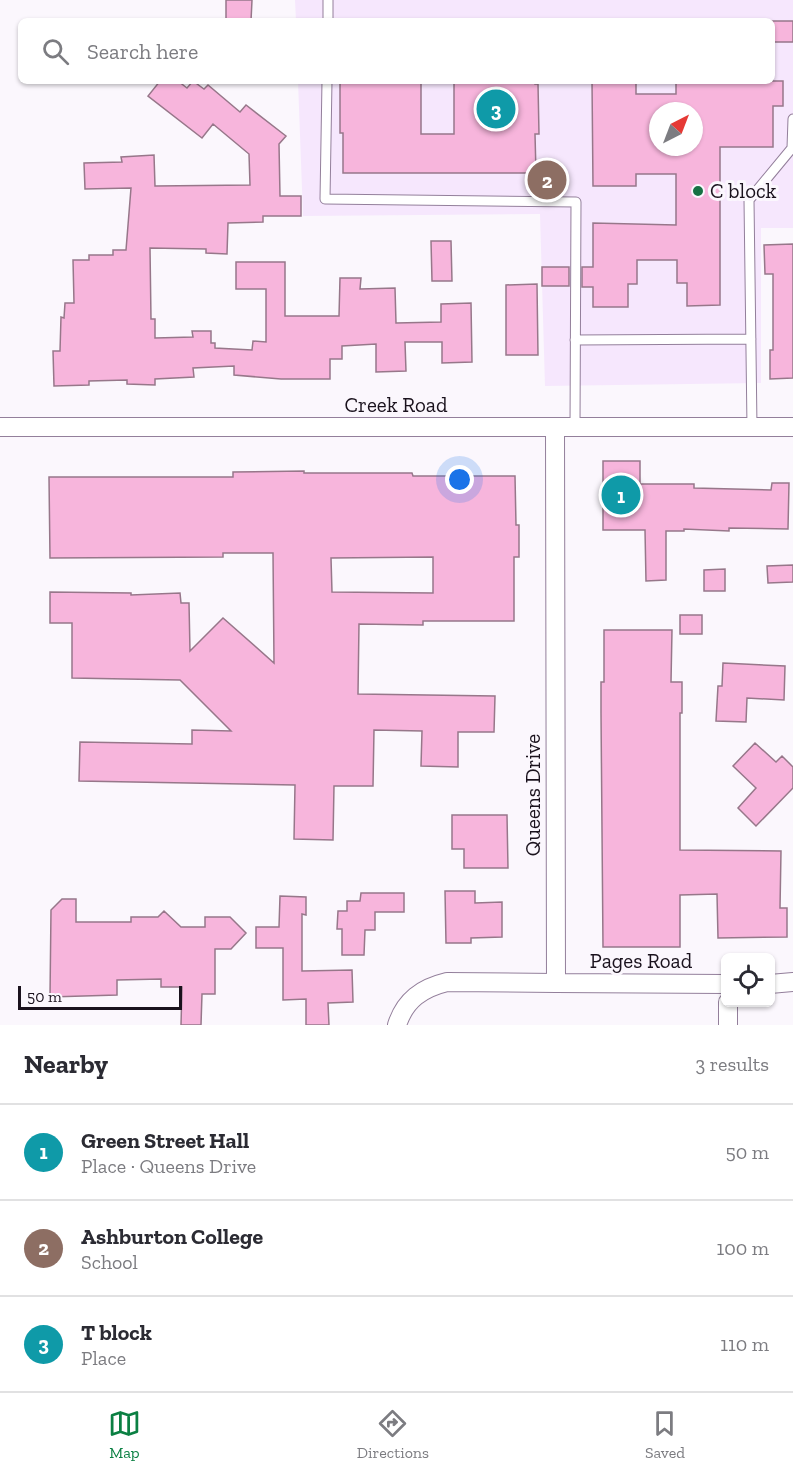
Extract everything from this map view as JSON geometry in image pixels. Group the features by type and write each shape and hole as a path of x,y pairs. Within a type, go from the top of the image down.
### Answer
{"street":[{"name":"Creek Road","path":"0,427 793,428"},
{"name":"Queens Drive","path":"555,427 555,983"},
{"path":"397,1025 405,1007 417,993 432,985 447,982 555,983"},
{"path":"775,984 793,982"},
{"name":"Pages Road","path":"555,983 721,984"},
{"path":"728,1007 728,1025"}],"lane":[{"path":"328,0 328,18"},
{"path":"327,84 325,199 576,202 575,427"},
{"path":"752,428 749,200 792,148 793,119"},
{"path":"575,340 751,339"}],"shaded area":[{"path":"295,0 793,0 793,228 761,228 761,383 545,386 540,214 303,216 298,84 775,84 775,18 296,18"}],"building":[{"path":"226,0 252,0 251,18 226,18"},
{"path":"775,21 793,21 793,42 775,42"},
{"name":"C block","path":"775,81 783,81 783,106 773,106 773,147 720,147 720,305 687,306 687,283 677,283 677,260 637,260 637,284 628,284 628,307 593,307 593,287 582,287 582,267 593,267 593,223 676,225 676,174 636,174 636,186 593,186 592,84 636,84 636,94 676,94 676,84 775,84"},
{"path":"158,84 182,84 187,88 190,84 197,84 204,89 208,85 240,112 246,105 286,136 279,144 280,196 301,196 301,216 263,216 263,222 228,223 227,254 206,253 206,249 150,248 151,319 155,319 155,338 193,337 192,331 211,331 211,343 215,343 215,348 252,350 253,341 266,342 266,289 236,289 236,262 285,262 285,316 339,316 340,278 361,278 360,289 395,288 396,323 441,322 441,304 471,303 472,362 442,363 442,342 405,342 406,371 376,372 376,344 342,346 342,359 330,359 330,379 281,379 234,375 234,366 193,368 194,377 155,379 155,385 127,384 127,380 89,381 89,385 54,386 53,351 60,351 61,317 64,318 65,303 74,303 73,260 89,260 89,255 113,255 113,250 126,250 131,188 85,189 84,163 122,162 121,157 154,155 155,186 250,185 249,154 213,124 202,138 148,96"},
{"path":"340,84 421,84 421,134 454,134 454,84 538,84 539,134 535,134 536,173 343,173 343,133 340,133"},
{"path":"431,241 451,241 452,281 432,281"},
{"path":"793,244 793,378 770,379 770,350 773,350 773,274 765,274 764,245"},
{"path":"542,267 569,267 569,286 542,286"},
{"path":"537,284 538,355 506,355 506,285"},
{"path":"603,461 640,461 640,484 694,484 694,488 771,490 772,483 789,483 788,529 729,528 729,531 684,529 684,531 666,531 666,580 646,581 645,530 603,530"},
{"path":"304,471 304,473 412,473 413,476 515,476 519,557 514,557 514,621 423,621 423,625 359,624 358,694 495,696 494,732 458,732 458,767 421,766 422,731 374,730 373,786 334,786 333,840 294,839 295,785 79,781 80,742 192,744 192,730 231,731 180,680 72,678 72,623 50,623 50,592 131,593 131,595 180,593 181,603 189,603 190,651 223,618 274,663 273,553 223,553 223,557 50,558 49,477 233,477 233,472","holes":["433,557 433,593 332,592 331,558"]},
{"path":"793,565 793,582 768,583 767,566"},
{"path":"725,569 725,591 704,591 704,570"},
{"path":"680,615 702,615 702,634 680,634"},
{"path":"604,630 672,630 671,682 682,682 680,850 781,851 780,908 787,908 787,937 718,938 717,894 680,895 680,947 603,947 601,682 604,682"},
{"path":"723,663 785,666 784,700 747,698 746,722 716,721 718,686 722,686"},
{"path":"755,743 776,762 782,756 793,767 793,788 756,826 738,808 756,788 733,766"},
{"path":"452,815 507,815 508,868 464,868 464,849 452,849"},
{"path":"445,891 475,891 475,903 502,902 502,937 471,938 471,943 446,943"},
{"path":"361,893 404,893 404,912 375,912 375,930 365,930 364,955 342,955 342,929 337,929 338,911 347,911 347,901 360,901"},
{"path":"280,896 306,897 306,915 302,914 302,971 352,970 353,1002 328,1003 329,1025 306,1025 306,999 283,1000 283,948 256,948 256,927 279,927"},
{"path":"62,899 76,899 76,922 131,922 131,917 158,917 164,911 181,927 205,927 205,917 230,917 246,933 231,949 215,949 215,994 202,994 201,1025 181,1025 182,987 161,987 161,979 117,980 117,995 50,997 51,910"}],"place":[{"name":"T block","path":"496,109"},
{"name":"Ashburton College","path":"547,180"},
{"name":"C block","path":"698,191"},
{"name":"Green Street Hall","path":"621,495"}]}
